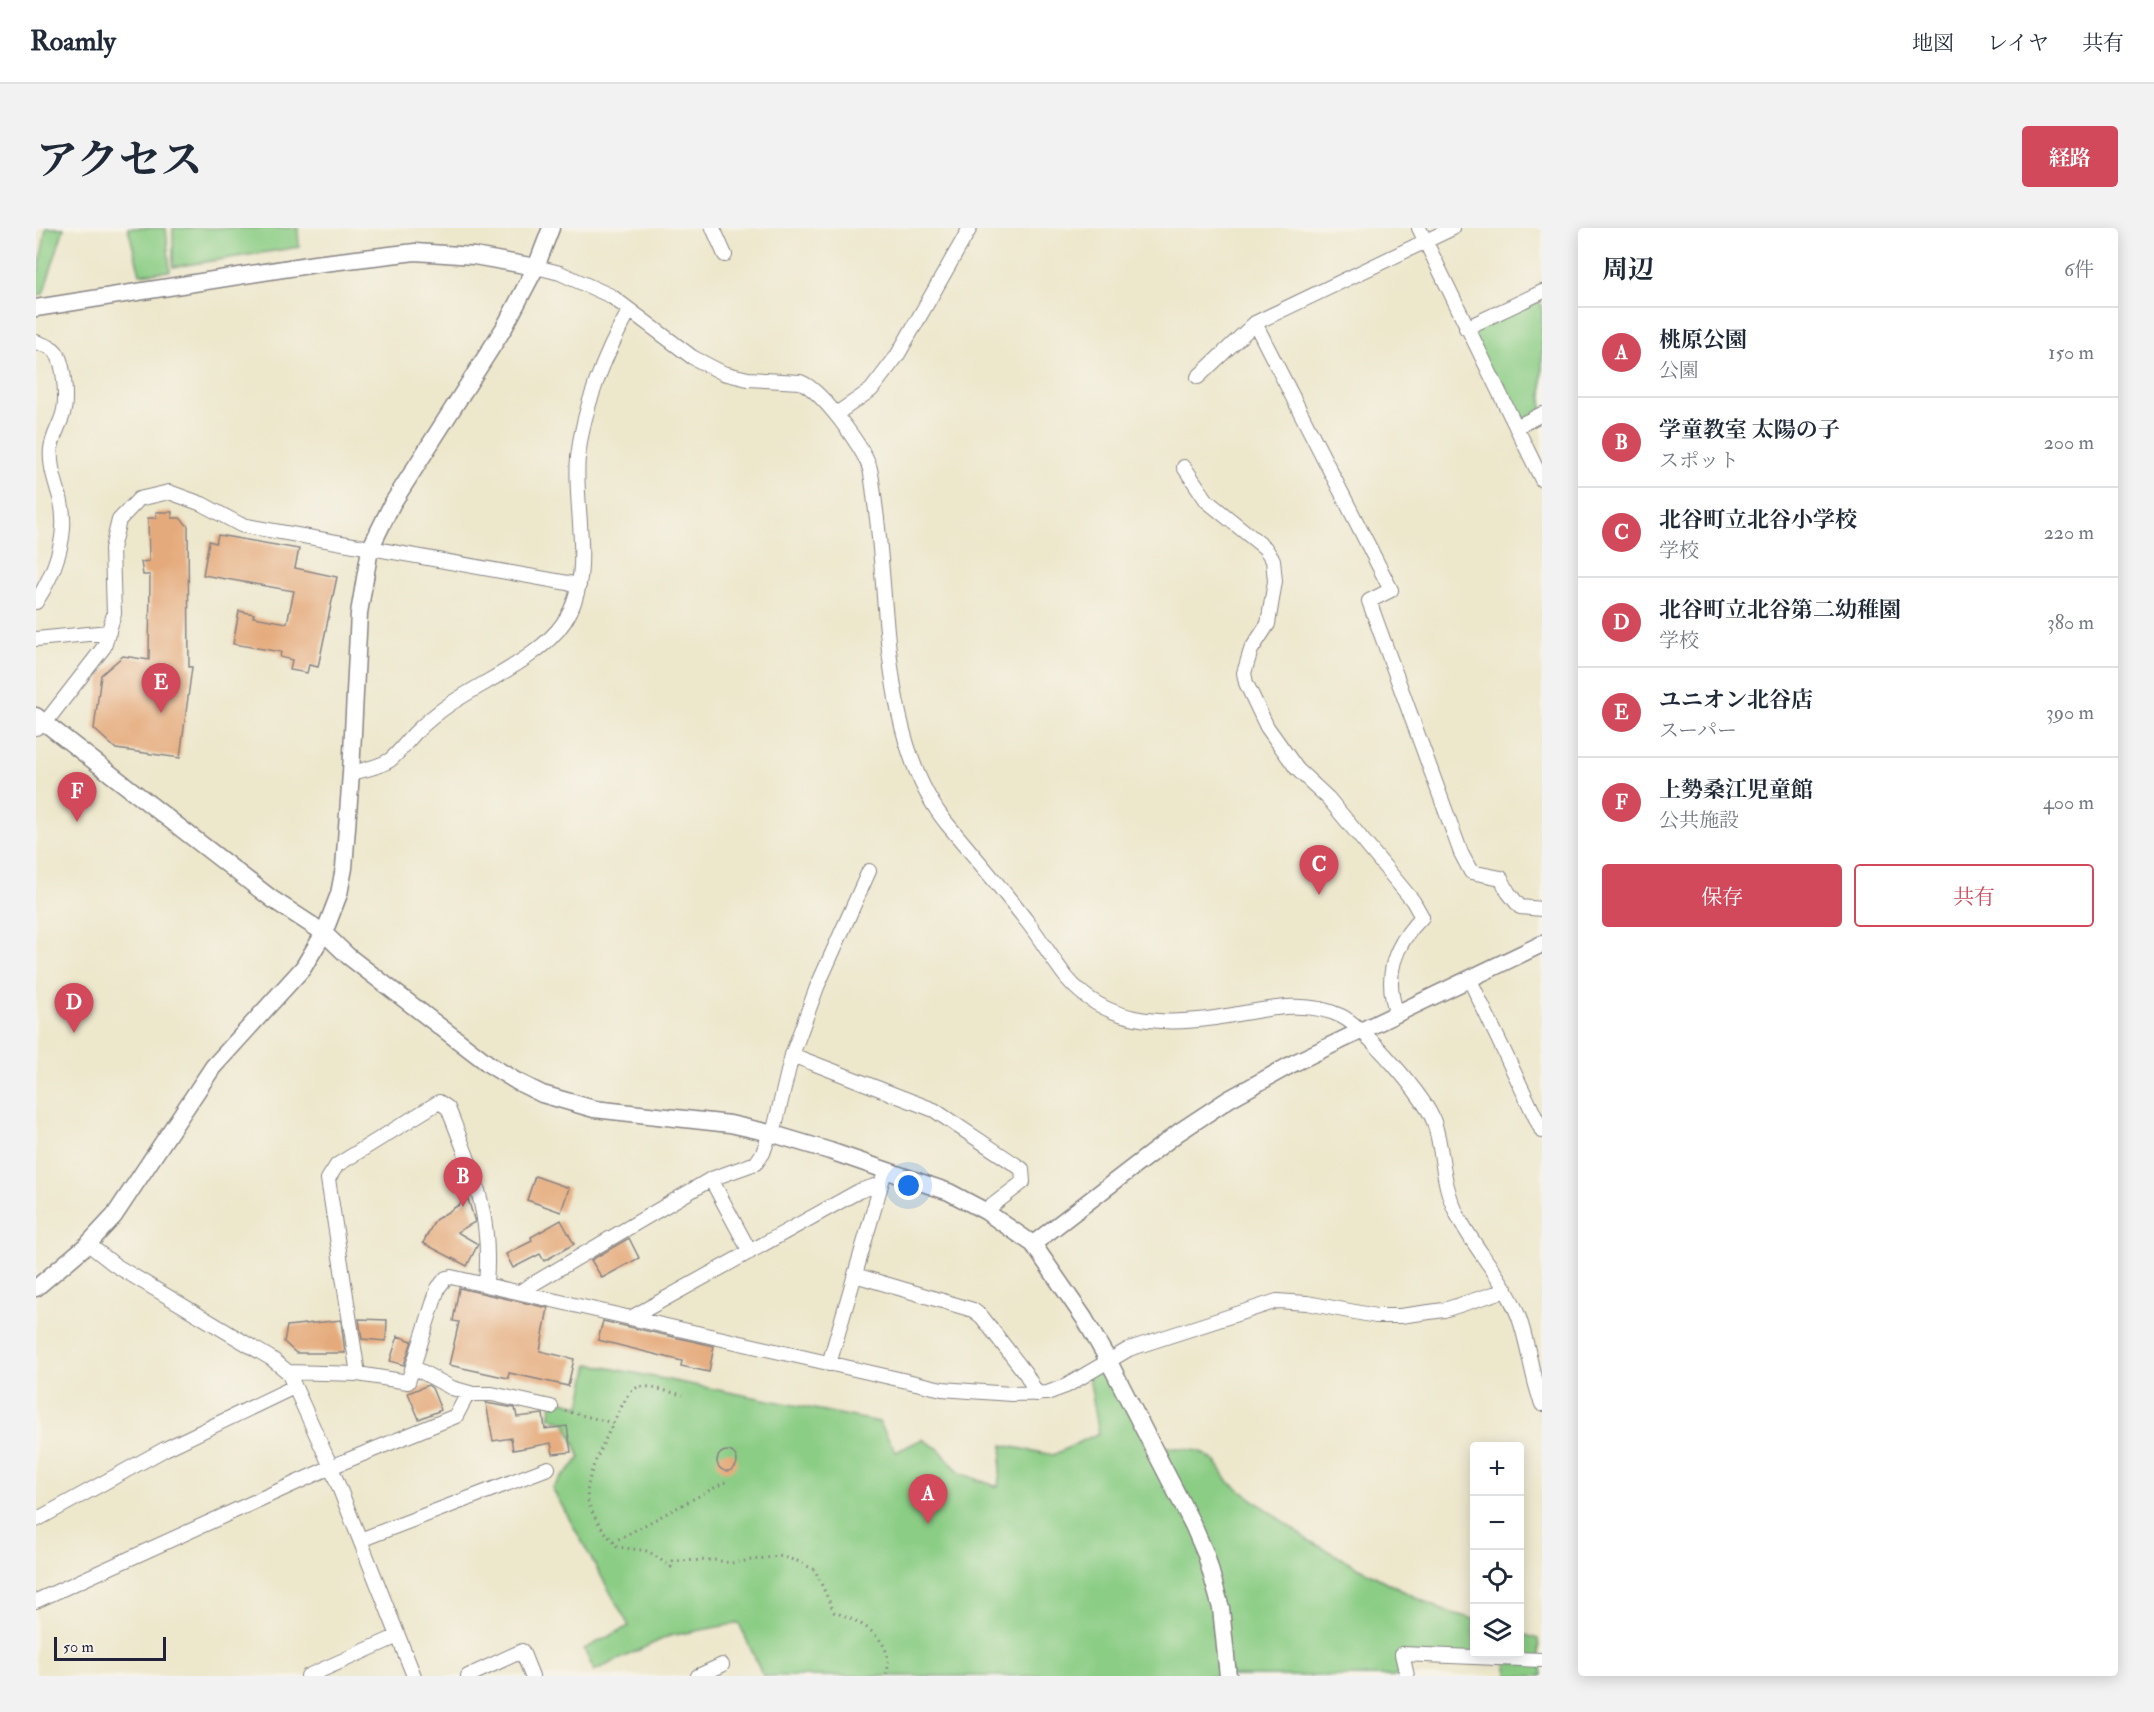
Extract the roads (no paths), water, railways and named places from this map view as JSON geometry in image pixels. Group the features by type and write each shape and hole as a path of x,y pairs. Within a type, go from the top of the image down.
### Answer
{"street":[{"path":"36,1288 88,1244 134,1189 213,1066 303,968 324,933 339,894 344,868 359,613 370,549 392,504 504,328 536,267 551,228"},
{"path":"713,228 725,255"},
{"path":"836,414 871,390 897,356 970,228"},
{"path":"1419,228 1542,480"},
{"path":"1198,377 1255,322 1453,228"},
{"path":"36,308 315,264 415,252 474,256 560,273 610,296 692,357 723,373 748,379 808,384 836,414 869,466 882,559 894,691 910,754 920,778 943,819 1032,927 1065,975 1097,1006 1113,1014 1128,1017 1182,1022 1259,1010 1305,1007 1340,1016 1362,1031 1422,1100 1434,1120 1445,1188 1457,1215 1506,1290 1521,1325 1542,1404"},
{"path":"1466,328 1542,292"},
{"path":"351,773 392,758 431,717 537,648 564,622 579,585 580,550 576,487 579,453 587,415 603,368 614,338 629,311"},
{"path":"1255,322 1391,590 1370,602 1461,853 1471,872 1501,878 1508,892 1520,907 1542,909"},
{"path":"36,342 54,350 63,365 64,412 51,448 53,475 62,505 64,531 50,580 36,602"},
{"path":"1516,427 1542,414"},
{"path":"1184,468 1207,501 1265,548 1273,560 1275,581 1268,624 1251,650 1244,672 1246,683 1267,726 1291,762 1328,798 1413,901 1422,917 1407,932 1396,951 1391,989 1397,1014"},
{"path":"579,585 241,525 202,504 169,492 139,499 119,520 112,549 114,614 104,647 39,722 272,899 324,933 348,956 490,1065 542,1094 594,1110 730,1124 771,1133 883,1177 949,1192 985,1211 1033,1244 1078,1309 1108,1360 1193,1525 1206,1555 1221,1608 1228,1676"},
{"path":"36,639 109,632"},
{"path":"520,1291 711,1179 756,1163 763,1154 771,1133 792,1055 817,987 869,871"},
{"path":"1033,1244 1179,1132 1229,1099 1294,1063 1541,947"},
{"path":"1470,980 1542,1131"},
{"path":"792,1055 934,1110 1022,1170 1023,1182 985,1211"},
{"path":"358,1374 328,1179 337,1165 439,1102 447,1108 485,1211 488,1258 486,1283"},
{"path":"634,1316 883,1177"},
{"path":"829,1364 883,1177"},
{"path":"711,1179 750,1252"},
{"path":"88,1244 115,1265 272,1359 288,1372 331,1467 414,1676"},
{"path":"855,1275 951,1302 977,1313 1026,1374 1037,1394"},
{"path":"288,1372 358,1374 408,1382 442,1282 452,1276 634,1316 942,1389 1037,1394 1066,1386 1108,1360 1165,1336 1277,1302 1307,1303 1377,1316 1400,1316 1444,1310 1506,1290"},
{"path":"413,1367 452,1388 468,1393 492,1394 551,1407"},
{"path":"36,1520 165,1449 294,1387"},
{"path":"36,1601 331,1467 456,1416 468,1393"},
{"path":"360,1540 548,1468"},
{"path":"308,1676 398,1636"},
{"path":"468,1676 522,1651 532,1676"},
{"path":"1407,1676 1402,1654 1542,1660"},
{"path":"698,1676 722,1665"}],"place":[{"name":"ユニオン北谷店","path":"161,713"},
{"name":"上勢桑江児童館","path":"77,822"},
{"name":"北谷町立北谷小学校","path":"1319,895"},
{"name":"北谷町立北谷第二幼稚園","path":"74,1033"},
{"name":"学童教室 太陽の子","path":"463,1207"},
{"name":"桃原公園","path":"928,1524"}]}
